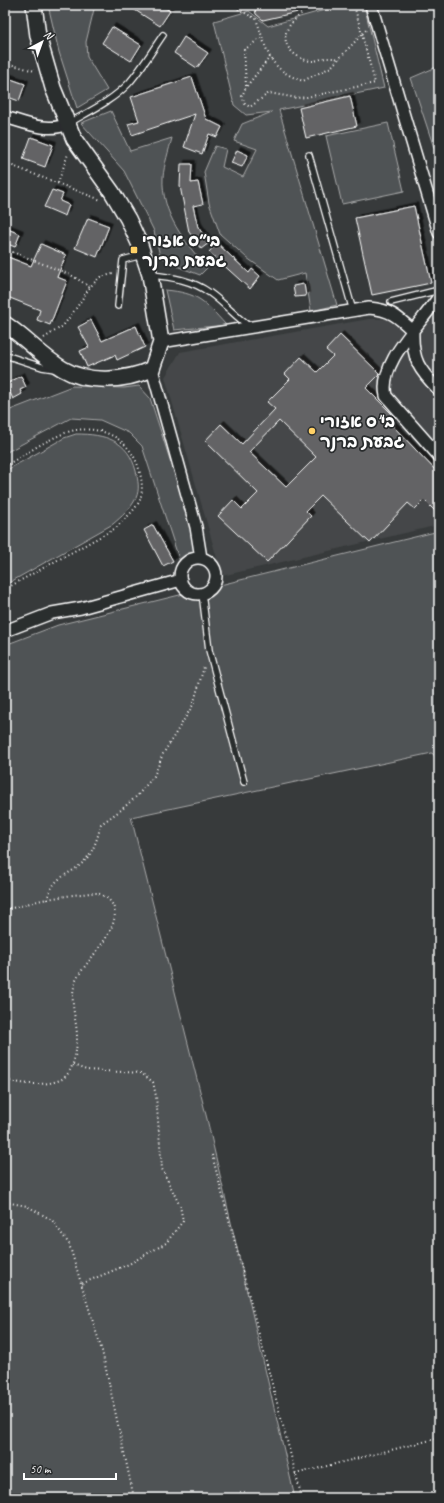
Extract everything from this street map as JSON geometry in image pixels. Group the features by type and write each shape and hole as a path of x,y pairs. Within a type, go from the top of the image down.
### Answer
{"street":[{"path":"34,5 38,36 49,74 74,139 121,208 143,255 150,275 161,342 152,369 196,527 201,558"},
{"path":"371,5 439,232"},
{"path":"5,117 45,128 58,128 68,124"},
{"path":"438,296 387,370 384,388 386,396 439,456"},
{"path":"161,342 369,308 383,310 396,315 413,331 413,348 416,361 426,377 439,390"},
{"path":"5,324 63,370 88,378 122,378 140,374 152,369"},
{"path":"195,558 201,558 211,563 216,573 214,585 202,593 193,593 188,590 181,580 182,569 185,564 195,558"},
{"path":"5,631 52,613 80,608 181,580"}],"lane":[{"path":"68,124 97,108 128,84 141,69 163,34"},
{"path":"309,155 353,311"},
{"path":"118,306 123,260 143,255"},
{"path":"150,275 177,278 197,286 210,293 250,328"},
{"path":"391,302 438,296"},
{"path":"5,355 42,367 63,370"},
{"path":"202,593 209,650 244,782"}],"path":[{"path":"231,5 256,19 266,51 276,66 290,77 303,81 331,67 375,20"},
{"path":"270,57 246,87 242,96 246,104 250,107 269,93 297,98 375,83 354,5"},
{"path":"304,11 287,29 285,38 288,48 303,60 314,61 326,58 340,59"},
{"path":"246,87 244,50 262,37"},
{"path":"5,63 49,74"},
{"path":"58,184 74,139"},
{"path":"5,163 121,208"},
{"path":"5,249 71,275 90,287"},
{"path":"34,346 63,326 77,308 90,287 100,277 122,271"},
{"path":"5,466 62,434 76,430 98,430 116,436 128,446 137,460 143,485 140,500 116,528 5,589"},
{"path":"47,900 50,888 56,881 86,859 98,838 101,824 121,810 137,796 154,776 163,754 193,705 209,650"},
{"path":"5,908 13,909 47,900 97,893 108,899 114,909 114,919 105,940 75,982 73,1008 77,1037 73,1065 62,1078 45,1083 19,1083 5,1080"},
{"path":"73,1065 86,1070 141,1073 153,1082 156,1096 162,1169 180,1206 183,1221 166,1243 129,1264 81,1284"},
{"path":"212,1155 302,1498"},
{"path":"5,1202 27,1206 52,1220 69,1244 102,1351 134,1498"},
{"path":"296,1474 439,1438"}],"shaded area":[{"path":"48,5 95,5 86,42 87,57 107,90 77,108 59,52"},
{"path":"342,5 364,5 384,88 279,110 337,305 311,311 305,273 278,280 247,258 220,234 209,203 204,172 215,146 226,149 222,167 243,177 257,149 234,141 242,124 272,112 246,115 234,105 214,21 249,11 268,26"},
{"path":"439,66 439,163 411,78"},
{"path":"111,111 130,151 172,138 165,163 163,190 170,215 176,227 207,268 200,275 179,267 160,256 154,231 124,171 81,123"},
{"path":"388,123 404,191 342,204 326,136"},
{"path":"165,290 186,293 200,300 206,304 226,325 174,330"},
{"path":"369,319 439,319 439,525 222,576 165,377 180,352"},
{"path":"72,386 124,388 139,386 150,398 191,525 194,553 188,555 180,562 142,446 129,433 100,420 71,418 5,453 5,412"},
{"path":"76,434 96,435 106,438 114,441 127,452 136,471 138,488 136,498 129,509 113,524 5,585 5,471 64,438"},
{"path":"439,531 439,761 432,753 131,817 207,1119 295,1498 5,1498 5,645 58,625"}],"building":[{"path":"127,5 161,5 170,11 160,26"},
{"path":"254,5 310,5 311,9 263,20 256,14"},
{"path":"112,27 141,45 131,61 102,43"},
{"path":"184,37 208,53 197,68 174,53"},
{"path":"5,77 25,84 19,101 5,96"},
{"path":"192,77 206,119 222,127 217,137 209,134 202,154 184,147 195,114 132,135 128,124 139,121 131,97"},
{"path":"350,96 357,126 306,138 299,108"},
{"path":"31,137 53,145 45,167 23,159"},
{"path":"237,150 248,155 242,167 231,163"},
{"path":"181,164 192,164 191,183 198,182 203,204 193,206 198,227 209,243 201,249 189,232 180,186"},
{"path":"52,190 63,194 60,201 69,205 65,216 44,207"},
{"path":"414,206 431,283 372,295 355,218"},
{"path":"88,218 109,226 97,257 75,248"},
{"path":"5,228 20,234 15,247 5,243"},
{"path":"217,243 249,273 252,269 260,276 250,289 209,252"},
{"path":"41,244 66,255 57,277 67,281 50,325 37,320 40,310 5,296 5,265 8,257 31,266"},
{"path":"304,284 306,296 295,297 293,286"},
{"path":"91,320 102,341 136,326 145,347 117,360 115,355 87,367 80,351 89,347 78,327"},
{"path":"340,335 380,374 366,388 395,417 392,425 439,474 439,515 424,500 415,509 408,503 370,543 321,496 306,511 311,516 267,562 218,516 233,500 242,509 258,493 205,441 221,424 242,444 275,409 267,402 290,379 285,374 301,357 317,372 333,356 326,350","holes":["279,421 316,457 286,487 249,452"]},
{"path":"21,376 26,387 20,390 22,394 13,399 6,384"},
{"path":"153,525 173,561 163,566 144,530"}],"place":[{"name":"בי״ס אזורי גבעת ברנר","path":"134,250"},
{"name":"בי\"ס אזורי גבעת ברנר","path":"312,431"}]}
